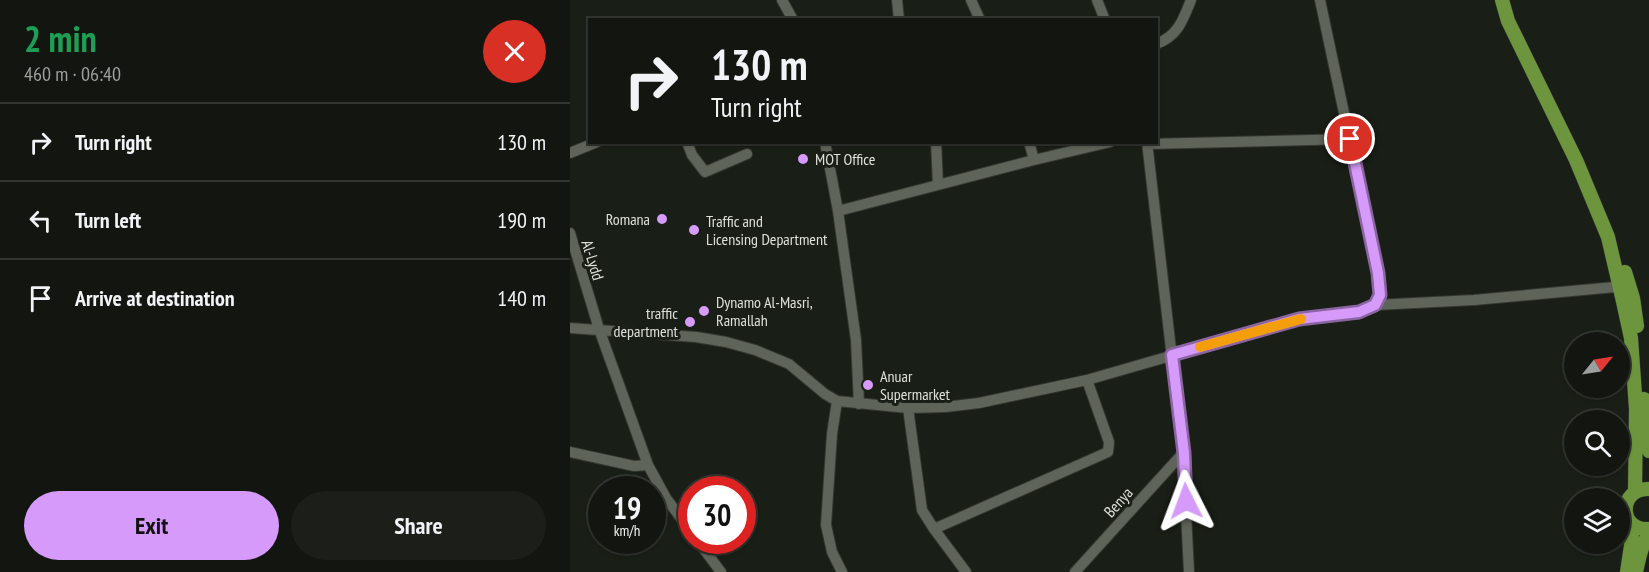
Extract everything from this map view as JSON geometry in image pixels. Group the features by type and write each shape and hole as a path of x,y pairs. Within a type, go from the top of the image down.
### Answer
{"main road":[{"path":"1502,0 1508,21 1576,160 1608,237 1625,286 1633,298 1649,451"},
{"path":"1507,0 1511,15 1541,78 1581,154 1614,233 1625,286 1642,491 1630,496 1626,515 1631,523 1649,532 1645,538 1638,572"},
{"path":"1628,572 1632,539 1631,523"},
{"path":"1638,572 1649,554"}],"street":[{"path":"782,0 792,18"},
{"path":"897,0 899,18"},
{"path":"971,0 979,18"},
{"path":"1097,0 1104,18"},
{"path":"1158,43 1171,37 1177,31 1191,0"},
{"path":"1320,0 1378,273 1380,295 1375,305"},
{"path":"1158,143 1350,139"},
{"path":"570,153 592,144"},
{"path":"688,144 705,172 747,154"},
{"path":"825,144 838,211 856,340 859,404"},
{"path":"936,144 938,185"},
{"path":"1030,144 1034,160"},
{"path":"838,211 1102,144"},
{"path":"1147,144 1184,453 1189,572"},
{"name":"Al-Lydd","path":"570,234 599,329 648,465 666,498 678,514"},
{"path":"570,328 696,337 726,342 755,350 789,364 837,401 908,408 945,407 980,404 1087,380 1299,319 1359,312 1375,305 1474,300 1625,286"},
{"path":"934,529 1108,452 1109,442 1087,380"},
{"path":"837,401 832,434 826,525 832,552 842,572"},
{"path":"908,408 922,510 966,572"},
{"path":"570,452 634,466 648,465"},
{"name":"Benya","path":"1075,572 1184,453"},
{"path":"708,554 721,572"}],"slow traffic":[{"path":"1200,347 1301,319"}],"place":[{"name":"MOT Office","path":"803,159"},
{"name":"Romana","path":"662,219"},
{"name":"Traffic and Licensing Department","path":"694,230"},
{"name":"Dynamo Al-Masri, Ramallah","path":"704,311"},
{"name":"traffic department","path":"690,322"},
{"name":"Anuar Supermarket","path":"868,385"}],"route":[{"path":"1186,501 1184,453 1172,355 1299,319 1359,312 1375,305 1380,295 1378,273 1350,139"}]}
